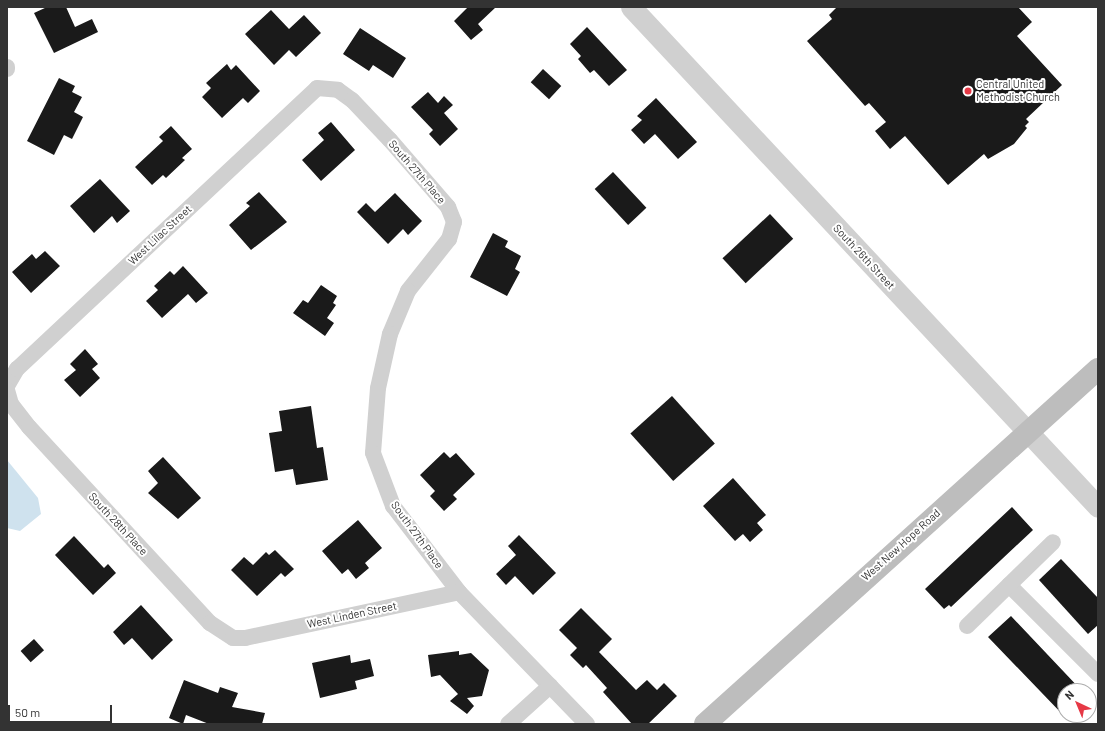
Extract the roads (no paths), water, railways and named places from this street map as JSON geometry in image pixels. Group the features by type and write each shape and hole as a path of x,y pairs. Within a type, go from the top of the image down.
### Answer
{"main road":[{"name":"West New Hope Road","path":"705,724 1098,369"}],"street":[{"name":"South 26th Street","path":"630,7 1098,507"},
{"name":"West Lilac Street","path":"7,386 17,369 317,88"},
{"name":"South 27th Place","path":"317,88 338,90 352,100 448,207 454,222 450,239 408,291 390,334 378,388 373,453 393,506 459,592 587,724"},
{"name":"South 28th Place","path":"7,390 11,404 29,427 210,623 233,638 245,638"},
{"path":"967,626 1053,542"},
{"path":"1009,585 1097,670"},
{"name":"West Linden Street","path":"245,638 459,592"},
{"path":"508,724 550,686"}],"water":[{"path":"7,460 38,498 41,514 20,531 7,528"}],"place":[{"name":"Central United Methodist Church","path":"968,91"}]}
